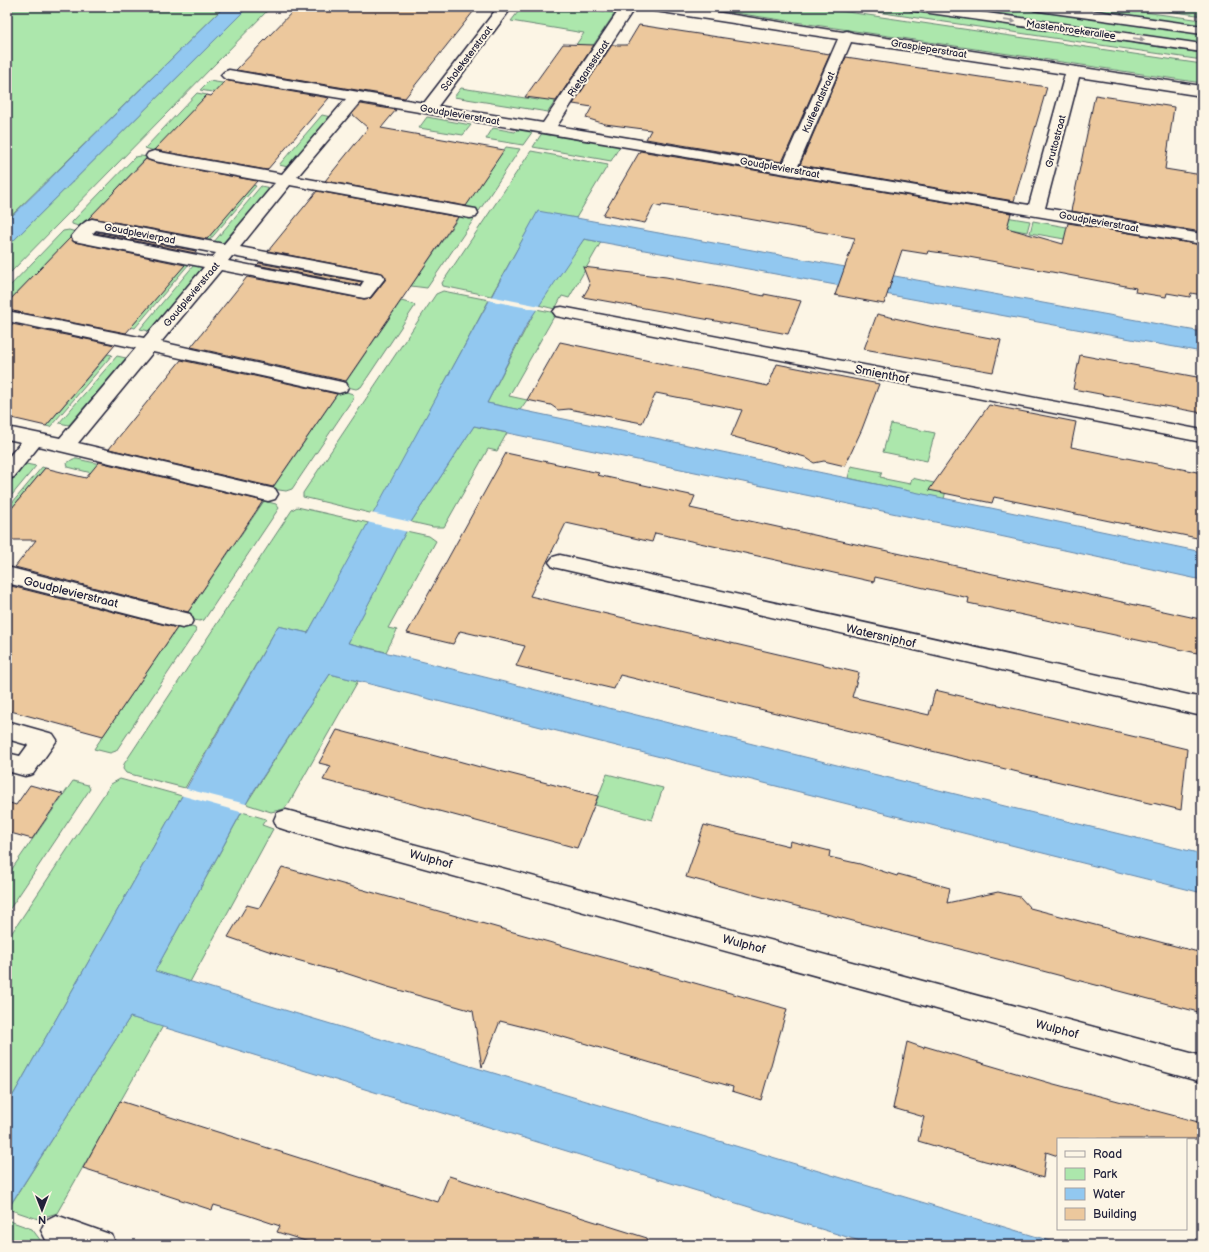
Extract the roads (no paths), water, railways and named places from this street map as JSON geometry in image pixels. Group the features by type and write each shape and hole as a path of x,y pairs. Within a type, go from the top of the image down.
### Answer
{"street":[{"name":"Scholeksterstraat","path":"428,108 505,7"},
{"name":"Rietgansstraat","path":"547,129 628,7"},
{"name":"Graspieperstraat","path":"655,7 847,35 1202,91"},
{"name":"Mastenbroekerallee","path":"916,7 1202,48"},
{"name":"Mastenbroekerallee","path":"1039,7 1202,30"},
{"name":"Kuifeendstraat","path":"789,169 847,35"},
{"name":"Gruttostraat","path":"1036,210 1073,71"},
{"name":"Goudplevierstraat","path":"229,75 1202,239"},
{"name":"Goudplevierstraat","path":"65,446 357,96"},
{"path":"154,156 470,213"},
{"name":"Goudplevierpad","path":"92,224 376,278 364,293 216,264 80,237 92,224"},
{"name":"Smienthof","path":"562,312 1202,436"},
{"path":"7,316 149,345 339,387"},
{"path":"7,433 268,494"},
{"path":"7,472 35,439"},
{"name":"Watersniphof","path":"560,562 1202,708"},
{"name":"Goudplevierstraat","path":"7,575 182,620"},
{"path":"7,730 45,740 25,767 7,762"},
{"name":"Wulphof","path":"286,820 1202,1069"},
{"path":"56,1230 101,1245"}],"water":[{"path":"224,7 248,7 7,247 7,221"},
{"path":"538,211 1202,332 1202,352 584,239 527,324 487,403 1202,552 1202,580 940,523 474,426 411,522 348,643 873,774 1202,854 1202,893 330,674 251,795 155,971 1064,1245 873,1245 130,1017 7,1210 7,1106 278,626 308,633"}]}
